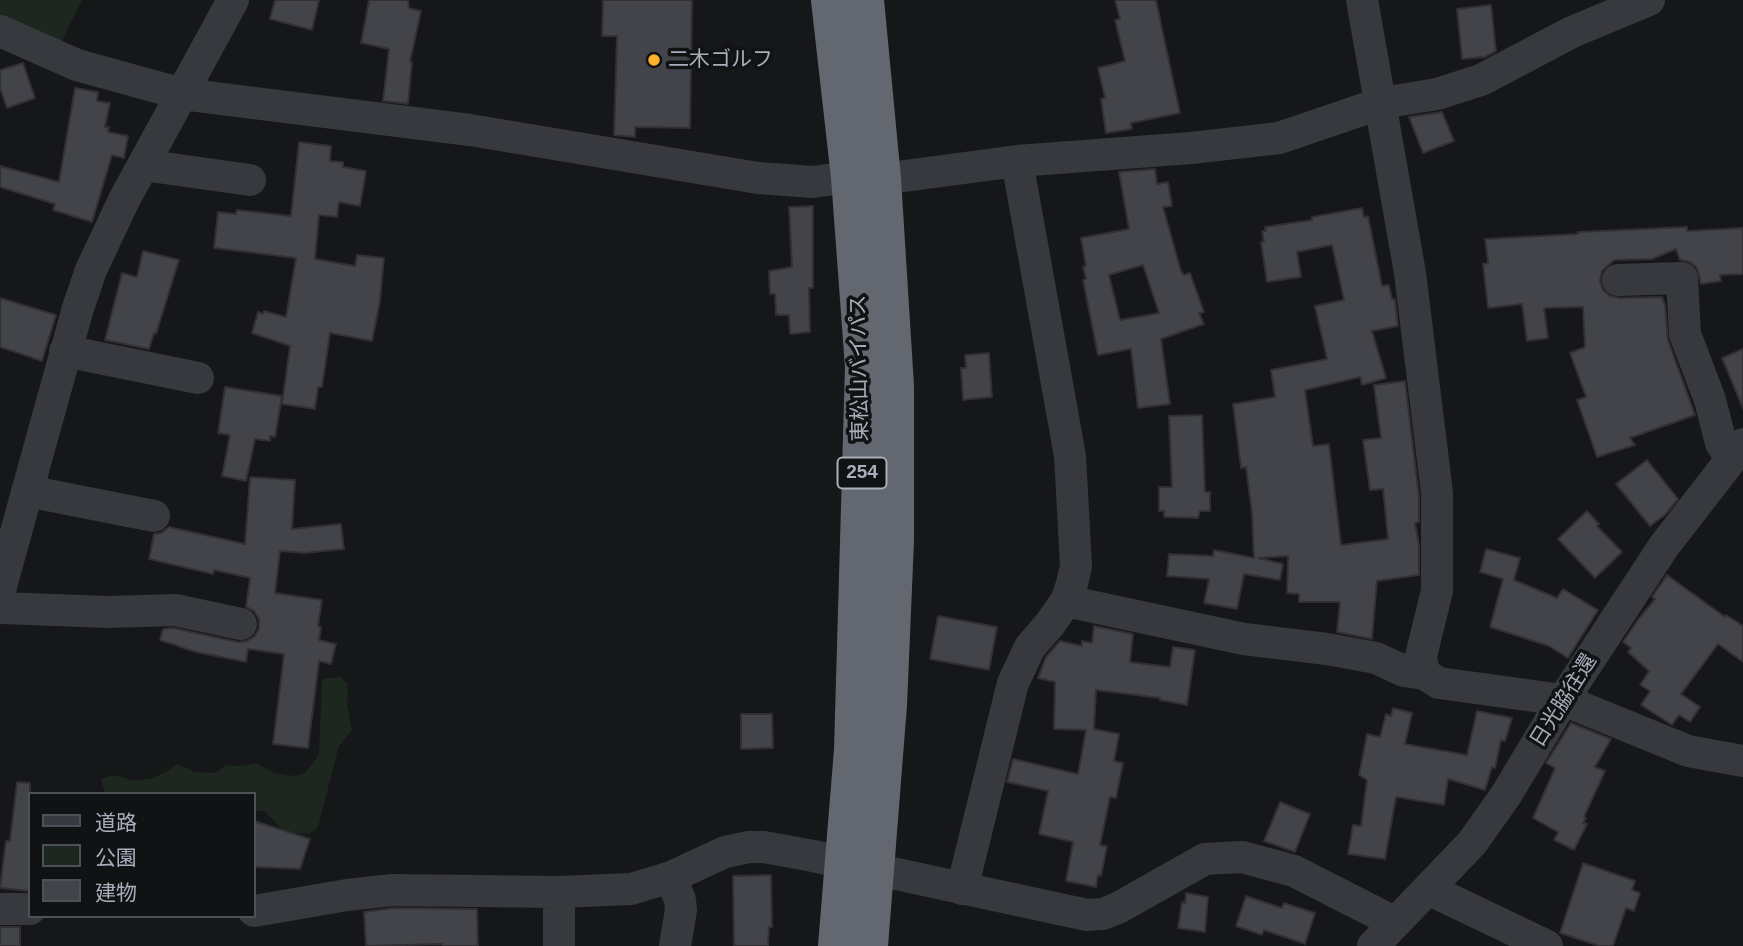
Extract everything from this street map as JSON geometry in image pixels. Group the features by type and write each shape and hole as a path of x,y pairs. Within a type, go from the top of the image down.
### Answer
{"highway":[{"name":"東松山バイパス","path":"830,0 866,178 895,386 895,541 888,705 860,866 838,946"},
{"name":"東松山バイパス","path":"865,0 866,178"},
{"name":"東松山バイパス","path":"860,866 869,946"}],"street":[{"path":"0,590 65,351 91,270 124,200 233,0"},
{"path":"1362,0 1410,273 1437,493 1437,591 1421,656 1424,674"},
{"path":"0,32 77,65 183,94 470,130 758,178 813,182 1279,138 1382,103 1437,94 1481,80 1572,32 1649,0"},
{"path":"962,889 1013,683 1030,647 1066,601 1076,566 1070,456 1017,161"},
{"path":"143,165 250,180"},
{"path":"1618,280 1682,278 1685,334 1710,400 1721,443 1737,451"},
{"path":"65,351 198,378"},
{"name":"日光脇往還","path":"1373,946 1472,842 1506,795 1563,700 1664,547 1737,451"},
{"path":"27,491 154,516"},
{"path":"1066,601 1244,639 1376,658 1404,671 1424,674 1439,683 1563,700 1688,751 1743,761"},
{"path":"0,608 108,612 175,610 241,624"},
{"path":"256,911 324,898 392,890 559,892 631,889 671,877 725,852 764,847 1087,915 1103,914 1118,908 1205,859 1242,857 1294,871 1394,922"},
{"path":"671,877 681,910 675,946"},
{"path":"1428,889 1547,946"},
{"path":"559,892 559,946"},
{"path":"0,909 28,909"}],"green space":[{"path":"0,0 82,0 60,45 0,16"},
{"path":"340,677 348,684 347,704 352,730 339,746 318,827 309,834 285,832 264,811 256,811 256,792 104,792 101,779 112,775 133,780 150,779 177,764 195,772 215,773 226,765 257,763 274,773 292,776 305,773 319,755 322,679"}],"building":[{"path":"275,0 319,0 312,30 270,19"},
{"path":"369,0 408,0 409,8 421,11 410,62 408,104 383,101 389,49 361,43"},
{"name":"二木ゴルフ","path":"603,0 692,0 690,128 635,127 635,137 614,135 617,36 602,36"},
{"path":"1115,0 1156,0 1180,113 1131,123 1132,129 1106,133 1101,99 1105,98 1098,68 1125,61 1115,20 1120,19"},
{"path":"1491,5 1496,51 1485,57 1462,59 1457,9"},
{"path":"23,63 35,98 7,108 0,88 0,70"},
{"path":"75,88 98,92 97,101 110,103 105,127 109,127 108,132 128,136 124,158 112,155 92,222 53,210 55,204 0,187 0,166 59,182"},
{"path":"1442,112 1454,141 1423,153 1409,117"},
{"path":"299,142 331,146 330,161 343,162 343,167 366,171 360,206 339,202 337,217 319,215 315,259 355,266 357,255 384,258 380,301 372,341 330,333 322,387 318,387 315,409 282,404 290,346 252,333 258,312 286,317 296,258 214,248 218,212 236,214 237,210 291,216"},
{"path":"1155,169 1157,184 1168,182 1172,206 1163,207 1181,271 1184,275 1190,273 1204,312 1199,313 1204,324 1161,339 1170,404 1138,408 1131,349 1098,355 1083,280 1086,279 1083,267 1086,266 1081,238 1129,229 1119,172","holes":["1143,265 1159,313 1120,320 1109,275"]},
{"path":"813,206 810,332 790,334 789,315 776,315 775,294 770,294 769,271 792,267 789,207"},
{"path":"1362,208 1364,217 1368,216 1382,286 1389,285 1392,299 1395,299 1398,326 1372,331 1386,378 1362,385 1360,377 1305,390 1313,446 1329,444 1341,545 1388,539 1383,489 1370,490 1363,440 1381,438 1374,385 1405,381 1419,496 1419,522 1415,523 1419,545 1419,575 1377,581 1372,639 1337,632 1340,602 1299,602 1299,594 1287,593 1288,556 1258,558 1283,564 1280,580 1244,574 1237,609 1204,603 1209,579 1167,576 1169,554 1213,556 1214,550 1254,558 1246,467 1241,468 1233,404 1275,397 1271,370 1327,359 1315,306 1344,300 1332,245 1297,252 1301,277 1267,282 1262,231 1266,231 1265,227 1312,220 1312,217"},
{"path":"1687,227 1687,231 1743,228 1743,274 1720,275 1721,281 1701,284 1697,268 1690,262 1680,260 1676,249 1652,259 1614,260 1602,271 1600,281 1603,290 1610,296 1662,297 1668,340 1695,415 1630,438 1635,445 1597,457 1577,400 1586,397 1570,353 1585,347 1583,307 1544,308 1548,338 1527,341 1522,304 1488,308 1483,264 1488,263 1485,239"},
{"path":"143,251 179,260 149,349 105,340 122,273 137,277"},
{"path":"0,298 56,315 42,361 0,347"},
{"path":"1743,349 1743,408 1722,358"},
{"path":"989,353 992,397 963,400 961,368 966,368 965,355"},
{"path":"225,387 282,396 275,437 270,436 270,441 255,439 246,481 222,476 230,435 218,433"},
{"path":"1202,415 1205,492 1210,492 1210,511 1200,511 1198,518 1164,517 1164,511 1159,511 1159,487 1172,487 1169,416"},
{"path":"1647,460 1678,499 1665,515 1650,526 1616,484"},
{"path":"250,477 295,480 292,529 341,524 344,549 305,553 280,551 275,593 322,600 319,640 336,644 331,664 319,661 308,748 273,744 284,654 248,649 246,662 196,652 160,640 163,629 173,628 238,642 255,636 259,619 254,611 246,607 250,578 214,570 213,574 149,559 154,534 169,527 245,544"},
{"path":"1587,511 1599,524 1597,526 1622,552 1595,578 1558,539"},
{"path":"1486,549 1520,558 1514,580 1557,598 1563,589 1598,610 1568,658 1549,646 1490,627 1503,579 1480,572"},
{"path":"1667,575 1725,617 1726,615 1743,626 1743,662 1718,644 1681,694 1700,707 1690,722 1679,715 1672,725 1641,705 1650,691 1640,685 1649,671 1628,652 1631,648 1623,642 1655,599 1652,597"},
{"path":"938,616 997,627 989,670 930,659"},
{"path":"1094,626 1133,634 1130,662 1170,667 1173,647 1195,650 1187,705 1160,698 1096,690 1094,729 1119,734 1114,761 1123,763 1116,798 1110,797 1100,845 1107,846 1096,887 1066,881 1073,842 1039,834 1048,791 1007,782 1013,759 1078,774 1086,730 1054,729 1055,682 1038,678 1046,657 1060,641 1082,646 1082,641 1092,643"},
{"path":"1393,708 1412,713 1405,744 1467,755 1477,711 1512,718 1505,741 1501,740 1495,768 1492,767 1485,790 1448,779 1444,805 1396,797 1385,859 1348,854 1353,825 1361,826 1367,780 1359,775 1367,734 1380,737 1386,714 1391,716"},
{"path":"741,714 772,714 773,748 741,749"},
{"path":"1571,723 1611,739 1595,767 1605,771 1584,817 1586,818 1583,823 1587,824 1574,850 1554,840 1558,832 1533,818 1555,768 1546,763"},
{"path":"17,782 30,783 28,891 0,888 6,841 10,841"},
{"path":"1280,802 1310,814 1295,852 1264,841"},
{"path":"256,822 310,839 300,869 256,867"},
{"path":"1583,863 1635,881 1632,890 1640,893 1634,911 1626,908 1613,946 1599,946 1560,933"},
{"path":"771,875 772,927 769,927 768,946 734,946 733,876"},
{"path":"1186,893 1208,897 1205,932 1178,928"},
{"path":"1246,896 1282,908 1284,903 1315,913 1305,944 1264,930 1262,935 1236,926"},
{"path":"393,908 477,909 478,946 366,946 364,912"},
{"path":"0,927 20,927 20,946 0,946"}],"place":[{"name":"二木ゴルフ","path":"654,60"}]}
